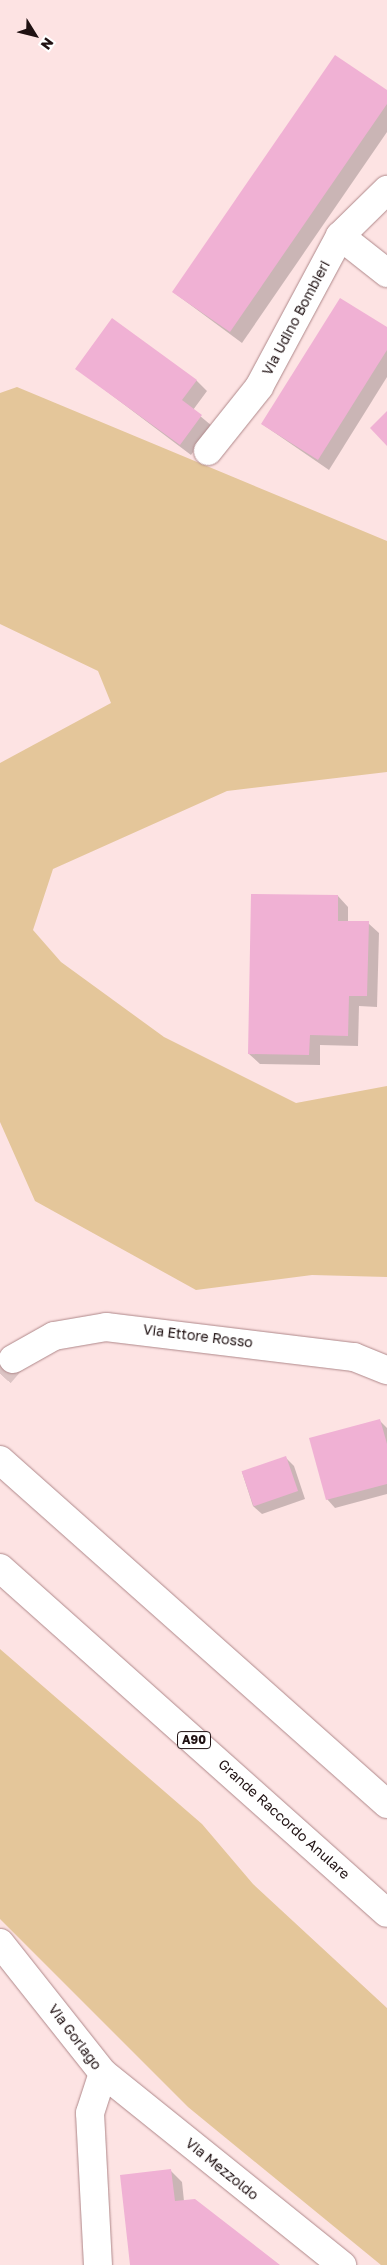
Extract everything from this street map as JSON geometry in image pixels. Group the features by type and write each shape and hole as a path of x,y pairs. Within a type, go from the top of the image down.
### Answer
{"main road":[{"name":"Via Udino Bombieri","path":"208,451 259,387 340,236 387,190"},
{"path":"340,236 387,273"},
{"name":"Via Ettore Rosso","path":"13,1359 54,1336 106,1327 354,1356 387,1370"},
{"path":"0,1460 387,1804"},
{"name":"Grande Raccordo Anulare","path":"0,1568 387,1912"},
{"name":"Via Gorlago","path":"0,1943 103,2073 90,2113 98,2265"},
{"name":"Via Mezzoldo","path":"103,2073 342,2265"}],"shaded area":[{"path":"17,387 387,541 387,772 227,791 53,869 33,930 61,962 164,1037 296,1103 387,1086 387,1277 312,1275 196,1290 35,1201 0,1122 0,763 111,703 98,671 0,624 0,393"},
{"path":"0,1649 202,1824 253,1884 387,2008 387,2265 381,2265 188,2107 0,1919"}],"building":[{"path":"335,55 387,90 387,104 230,332 172,292"},
{"path":"340,298 387,327 387,350 318,460 261,424"},
{"path":"112,318 197,380 182,400 202,415 180,445 75,369"},
{"path":"387,411 387,446 370,428"},
{"path":"251,894 338,895 338,921 369,921 367,996 349,996 348,1036 310,1035 309,1055 248,1054"},
{"path":"380,1419 387,1444 387,1484 326,1500 309,1438"},
{"path":"286,1456 298,1491 254,1506 242,1471"},
{"path":"171,2169 175,2201 195,2199 280,2265 130,2265 120,2175"}],"tunnel":[{"path":"0,1374 13,1359"}]}
